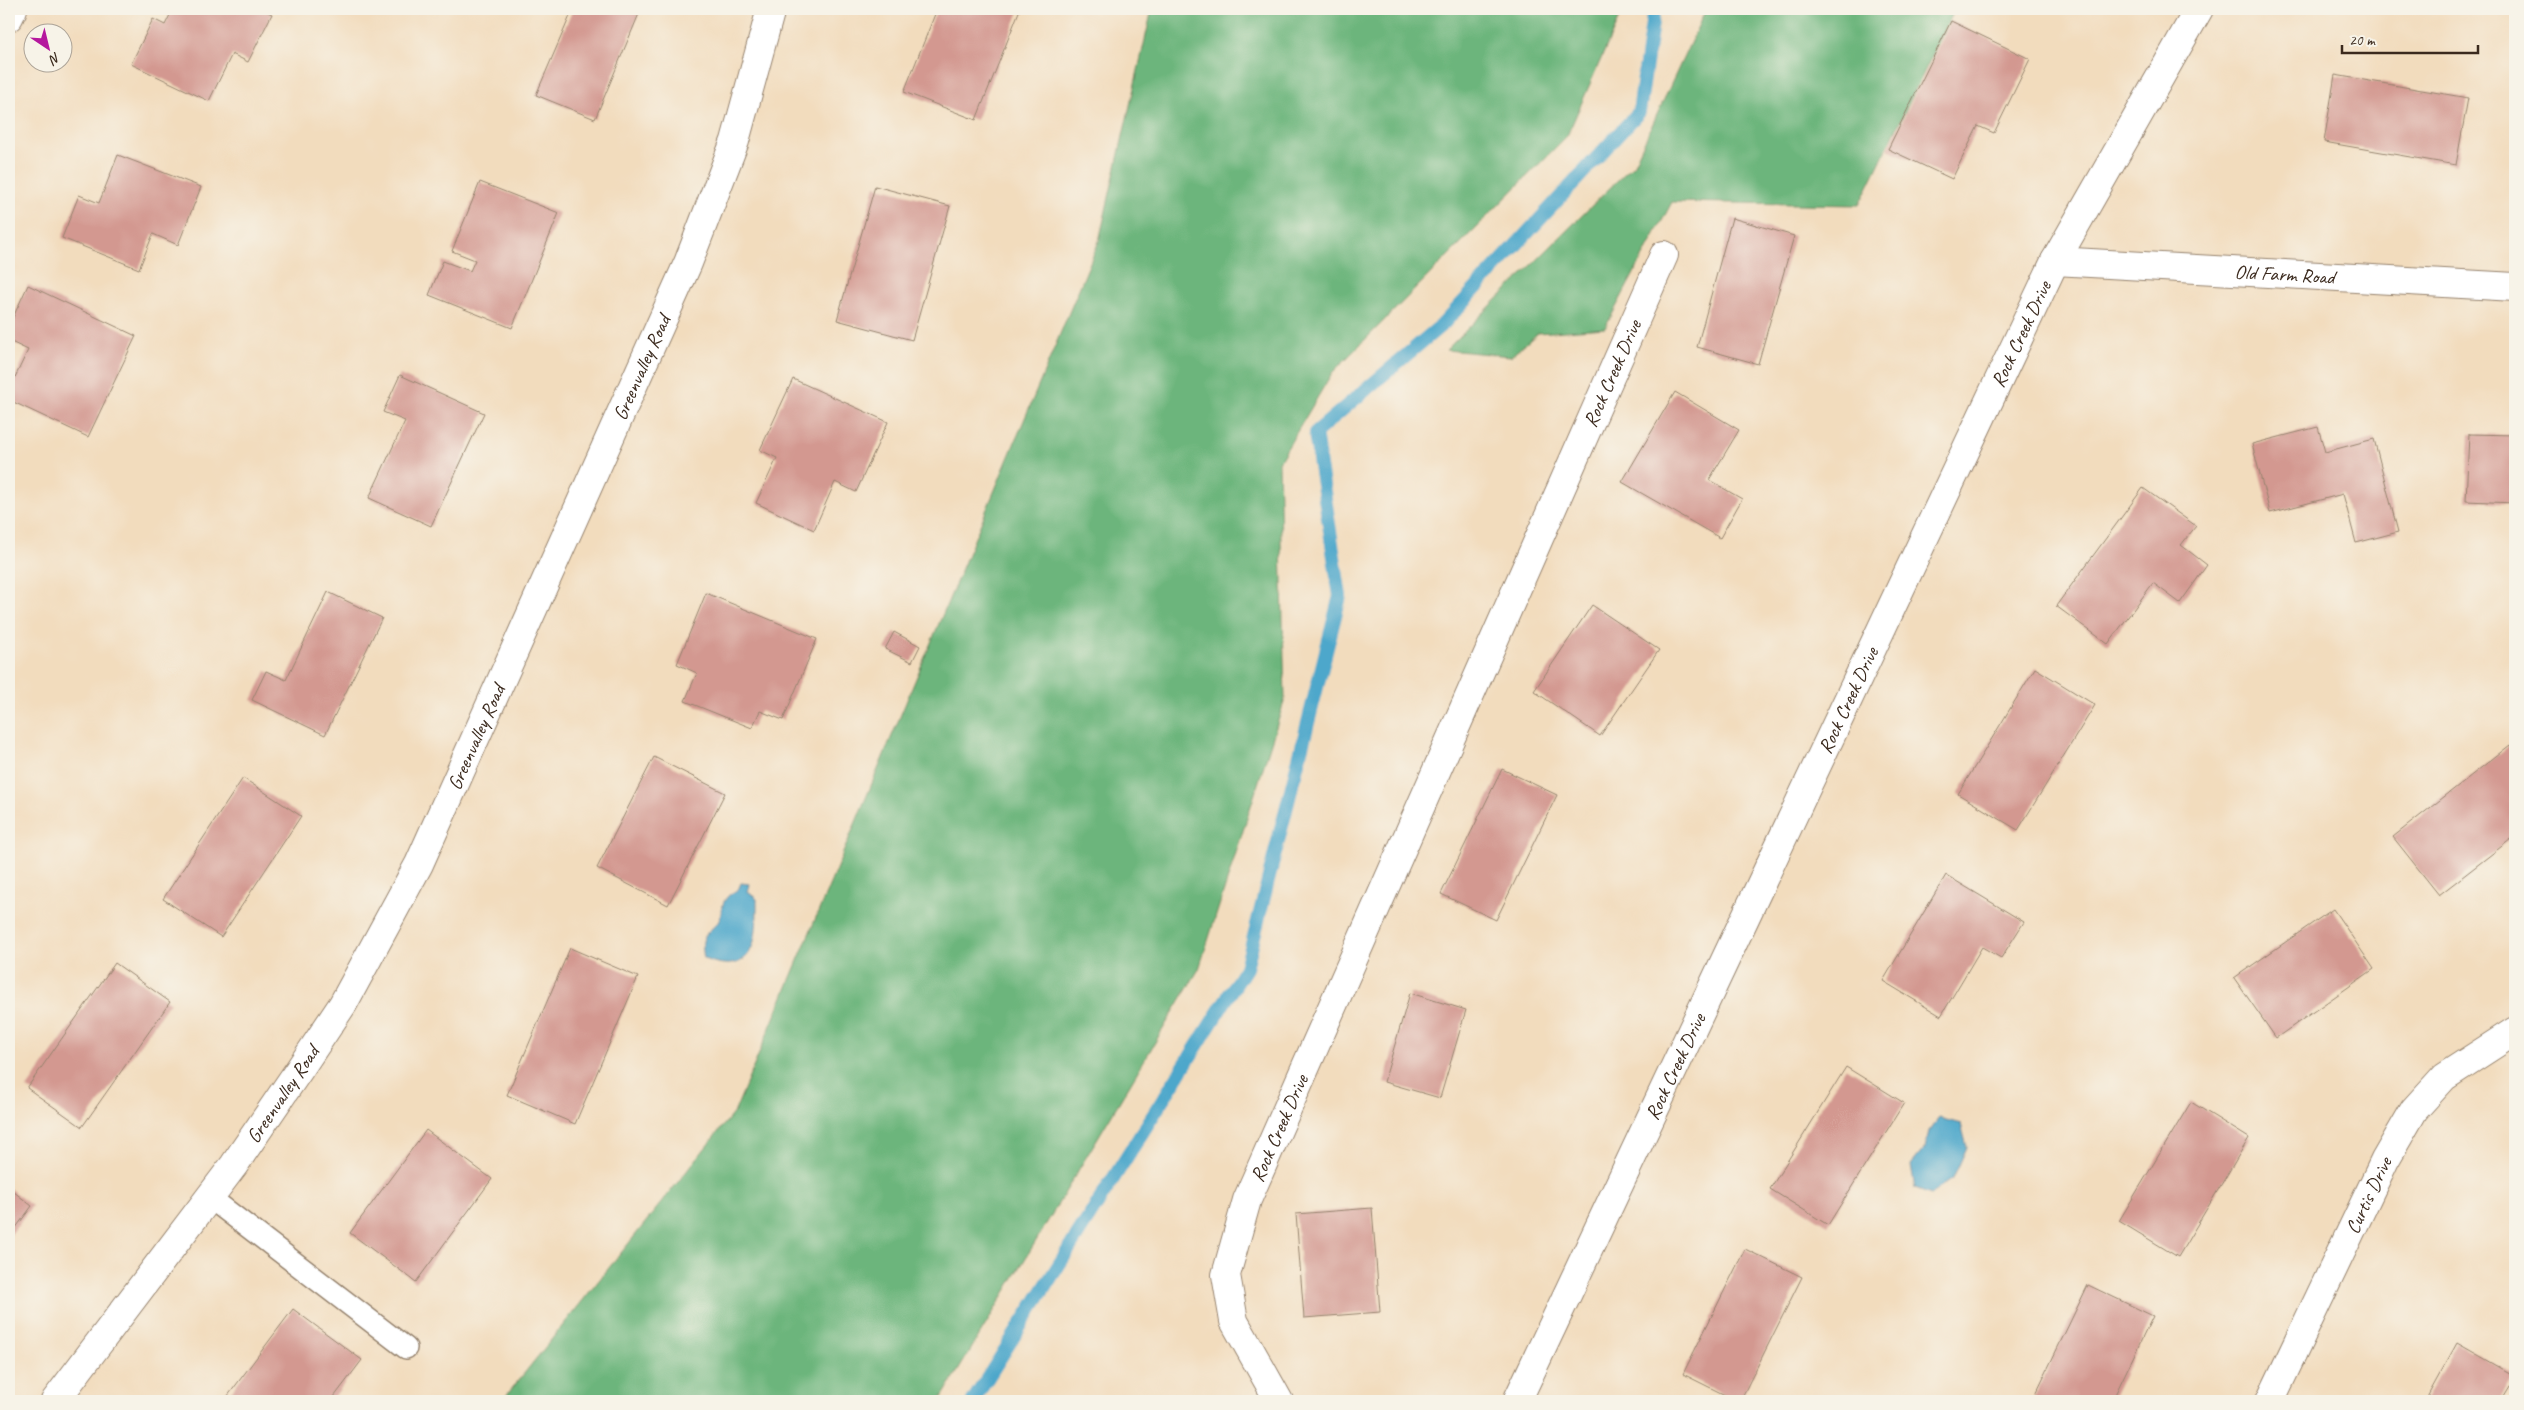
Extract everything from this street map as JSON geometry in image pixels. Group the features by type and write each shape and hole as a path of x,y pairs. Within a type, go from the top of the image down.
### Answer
{"street":[{"path":"9,18 13,9"},
{"name":"Greenvalley Road","path":"55,1401 209,1196 300,1070 343,1004 419,864 688,263 735,141 771,9"},
{"name":"Rock Creek Drive","path":"1517,1401 2055,261 2199,9"},
{"name":"Rock Creek Drive","path":"1279,1401 1234,1321 1226,1275 1247,1200 1664,255"},
{"name":"Old Farm Road","path":"2055,261 2515,286"},
{"name":"Curtis Drive","path":"2270,1401 2385,1160 2414,1110 2444,1077 2515,1031"}],"lane":[{"path":"209,1196 406,1348"}],"green space":[{"path":"1152,9 1623,9 1567,136 1332,373 1279,462 1285,699 1199,969 940,1401 502,1401 735,1111 1099,241"},
{"path":"1706,9 1955,9 1859,205 1672,202 1605,328 1538,333 1511,356 1446,350 1634,164"}],"water":[{"path":"741,883 750,884 748,892 757,899 756,927 750,951 744,959 735,963 721,964 704,959 703,940 720,920 726,898 738,890"},
{"path":"1939,1118 1961,1124 1967,1147 1953,1179 1931,1194 1915,1188 1911,1165 1925,1148 1929,1131"}],"building":[{"path":"173,9 261,9 272,14 248,62 232,54 209,101 131,64 153,19 165,25"},
{"path":"573,9 641,9 595,119 536,95"},
{"path":"937,9 1020,9 976,120 904,92"},
{"path":"1951,21 2030,59 1994,133 1978,126 1952,179 1888,149"},
{"path":"2335,75 2468,98 2456,165 2324,142"},
{"path":"118,155 201,187 178,245 153,234 139,269 62,238 79,195 99,203"},
{"path":"480,182 559,213 512,328 429,295 443,261 470,271 475,260 452,251"},
{"path":"875,186 950,206 912,340 837,320"},
{"path":"1732,218 1794,236 1758,364 1697,347"},
{"path":"28,285 136,336 88,437 9,400 9,390 28,350 9,341 9,326"},
{"path":"400,375 484,413 431,526 369,498 405,421 383,412"},
{"path":"793,379 888,422 856,492 835,482 814,530 756,503 777,458 760,450"},
{"path":"1675,392 1739,430 1709,480 1742,499 1720,538 1622,482"},
{"path":"2318,427 2325,452 2374,439 2398,532 2356,543 2343,494 2270,513 2252,444"},
{"path":"2469,434 2515,435 2515,503 2466,501"},
{"path":"2143,488 2196,526 2181,545 2207,565 2180,603 2153,583 2108,644 2056,606"},
{"path":"328,592 382,618 325,735 252,700 266,671 286,680"},
{"path":"706,593 817,639 783,720 760,711 752,728 685,701 697,673 677,664"},
{"path":"1592,605 1659,650 1600,736 1534,691"},
{"path":"894,632 920,646 912,662 885,649"},
{"path":"2035,668 2095,705 2018,830 1958,794"},
{"path":"2510,745 2515,752 2515,836 2439,895 2393,837"},
{"path":"654,757 725,793 668,905 597,868"},
{"path":"1502,769 1557,795 1496,920 1441,894"},
{"path":"243,778 301,816 221,937 163,899"},
{"path":"1946,875 2024,922 2001,958 1982,947 1941,1016 1883,981"},
{"path":"2333,909 2374,969 2276,1038 2234,978"},
{"path":"570,948 638,977 575,1124 507,1095"},
{"path":"115,963 170,1002 82,1127 27,1088"},
{"path":"1410,993 1466,1010 1440,1098 1384,1082"},
{"path":"1846,1067 1904,1103 1828,1225 1770,1189"},
{"path":"2191,1102 2249,1138 2178,1257 2119,1221"},
{"path":"426,1130 492,1179 416,1282 350,1233"},
{"path":"9,1188 32,1206 9,1237"},
{"path":"1372,1208 1380,1312 1304,1318 1296,1214"},
{"path":"1745,1249 1802,1277 1740,1401 1737,1401 1683,1374"},
{"path":"2088,1285 2153,1316 2112,1401 2032,1401"},
{"path":"293,1309 362,1360 331,1401 224,1401"},
{"path":"2457,1343 2515,1376 2500,1401 2425,1401"}],"waterway":[{"path":"973,1401 1246,968 1340,596 1315,433 1444,323 1639,112 1654,9"}]}
